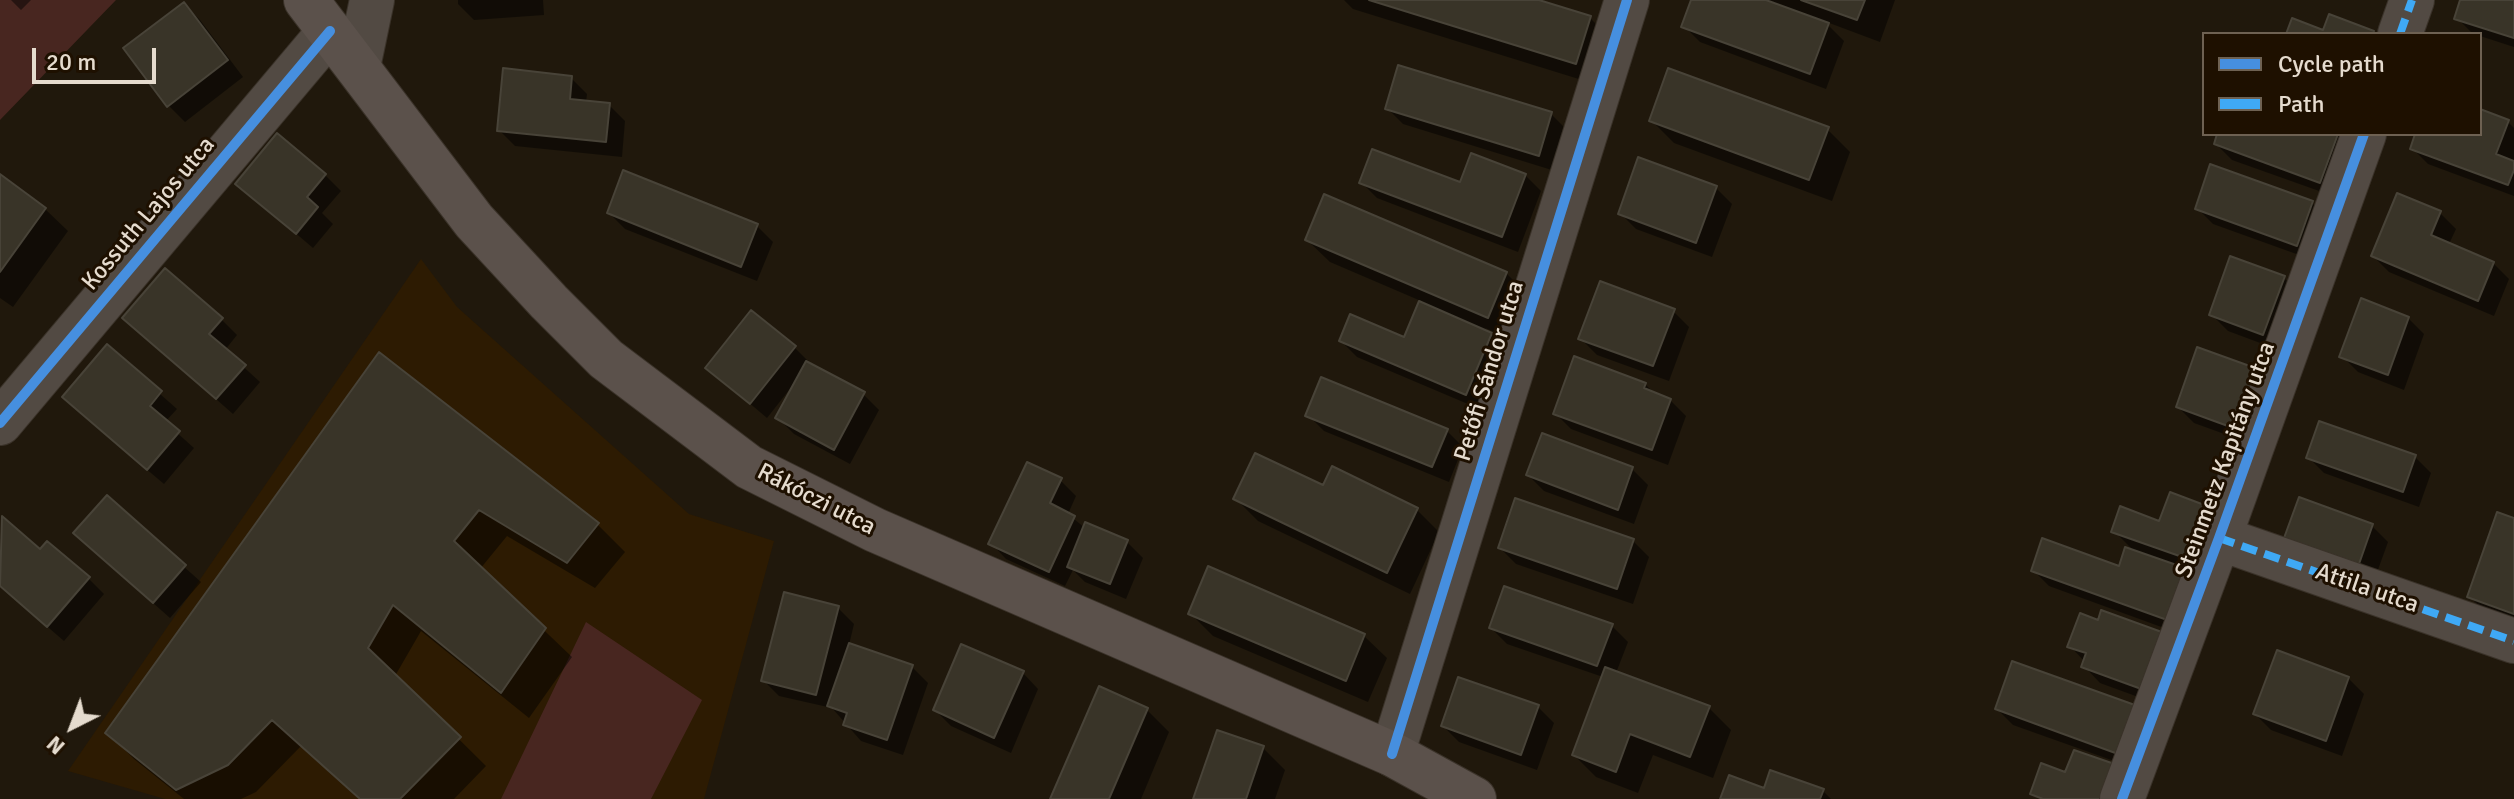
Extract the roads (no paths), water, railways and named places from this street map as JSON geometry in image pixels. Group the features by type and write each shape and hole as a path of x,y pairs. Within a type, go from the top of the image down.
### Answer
{"main road":[{"name":"Rákóczi utca","path":"318,16 474,221 549,302 606,359 749,467 875,530 1392,754 1474,799"}],"street":[{"path":"358,67 372,0"},
{"name":"Petőfi Sándor utca","path":"1392,754 1627,0"},
{"path":"2401,32 2412,0"},
{"name":"Kossuth Lajos utca","path":"0,423 318,16"},
{"name":"Steinmetz Kapitány utca","path":"2122,799 2363,136"},
{"name":"Attila utca","path":"2219,538 2514,641"}]}
